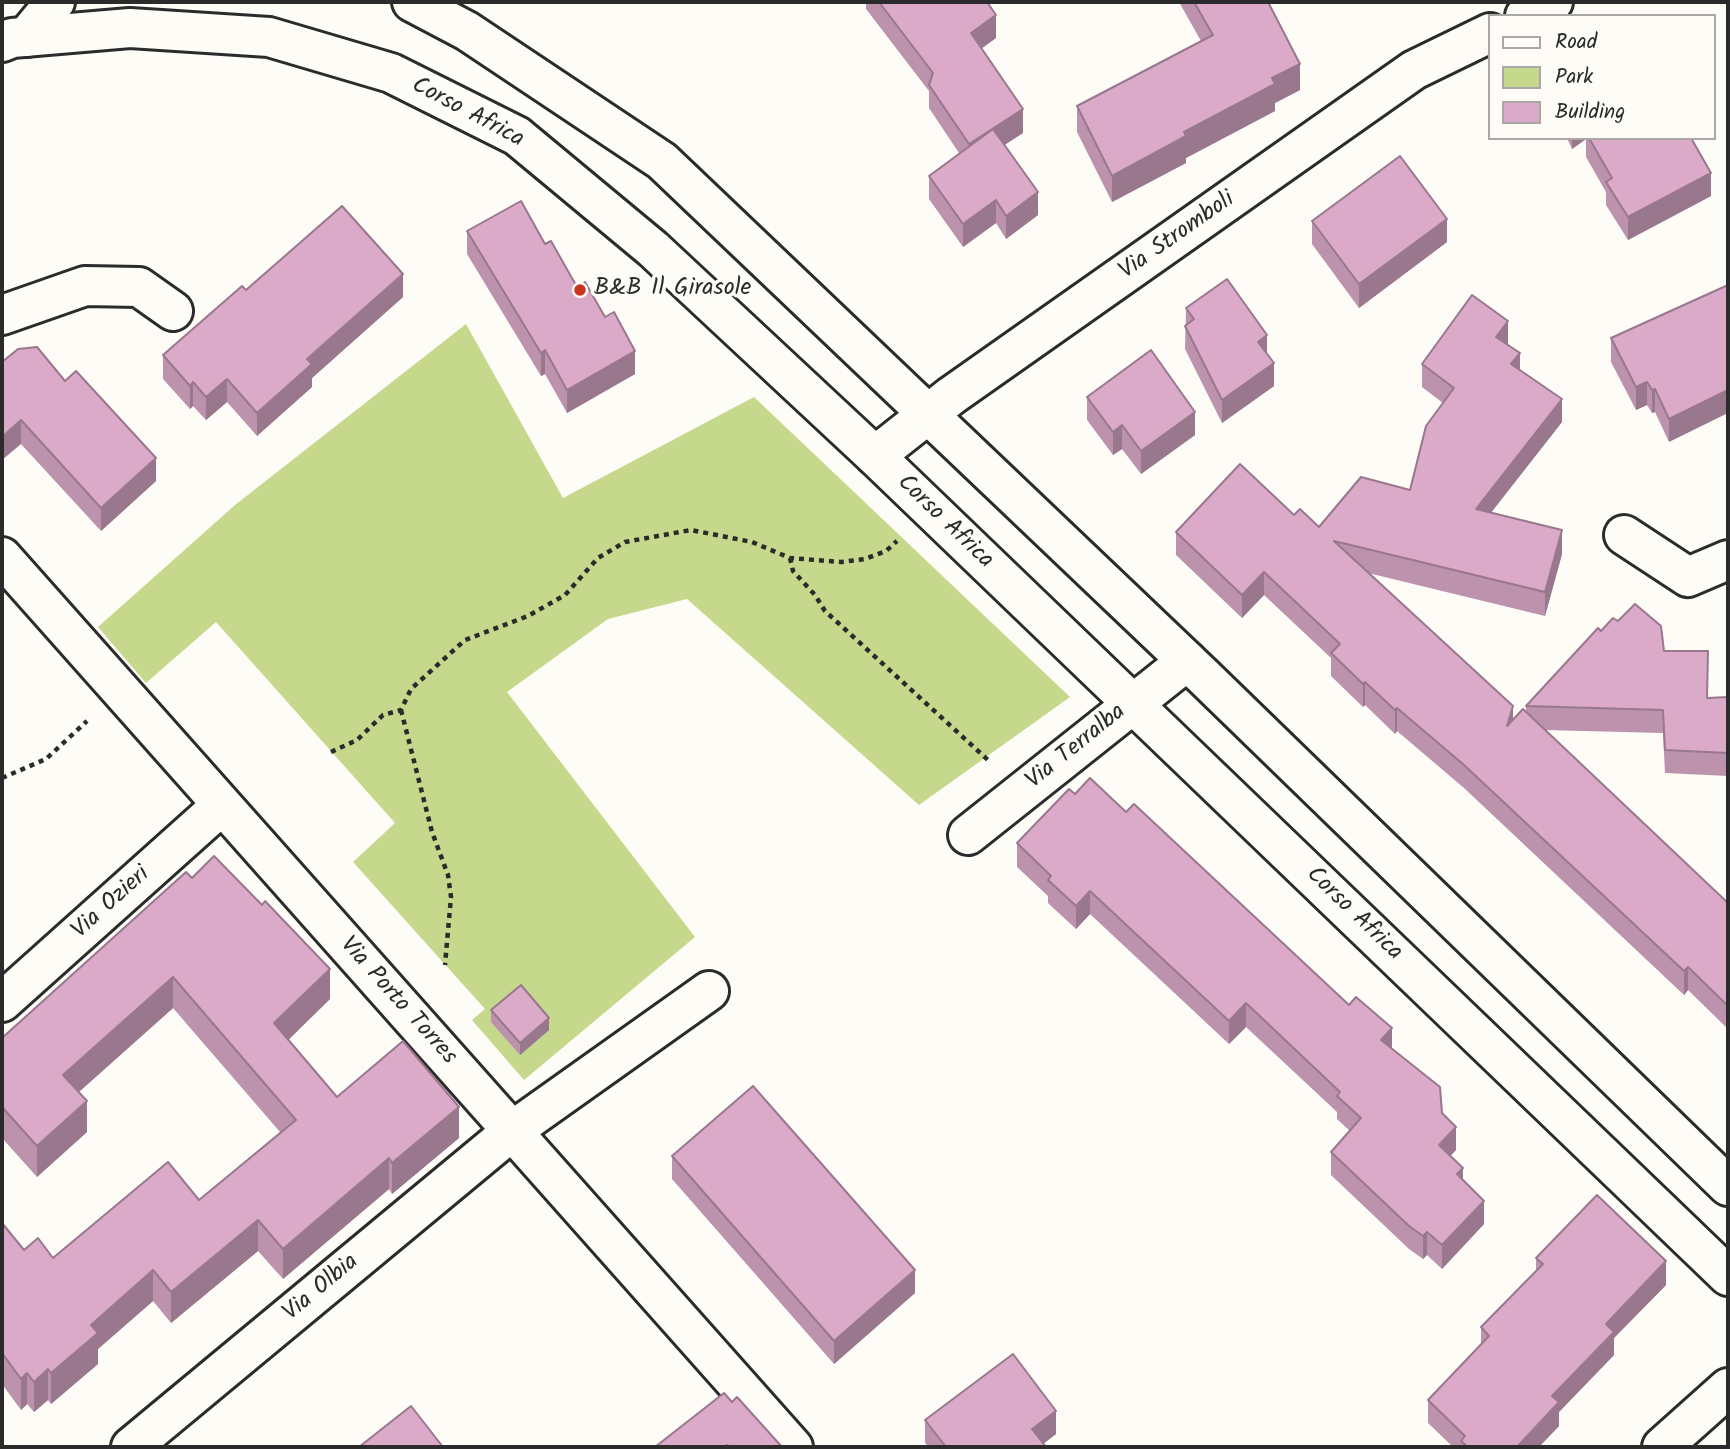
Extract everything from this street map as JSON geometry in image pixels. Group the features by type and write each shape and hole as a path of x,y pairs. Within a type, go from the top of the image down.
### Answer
{"street":[{"name":"Corso Africa","path":"14,39 55,2"},
{"path":"412,2 467,31 662,161 1187,661 1728,1186"},
{"path":"1529,14 1553,2"},
{"name":"Corso Africa","path":"14,39 130,28 269,37 391,73 517,136 653,249 875,456 1728,1276"},
{"name":"Via Stromboli","path":"875,456 927,413 1414,71 1488,34"},
{"path":"2,315 85,286 139,287 173,312"},
{"path":"1624,535 1688,577 1728,561"},
{"name":"Via Porto Torres","path":"2,557 793,1447"},
{"name":"Via Terralba","path":"968,835 1187,661"},
{"name":"Via Ozieri","path":"2,1002 222,805"},
{"name":"Via Olbia","path":"131,1447 512,1131 709,990"},
{"path":"1662,1447 1728,1388"}],"path":[{"path":"445,965 451,908 448,875 432,832 401,710 411,689 464,640 528,615 565,595 598,558 625,542 691,530 732,536 790,558 841,562 865,559 886,551 928,508"},
{"path":"790,558 793,571 815,595 825,611 1023,792"},
{"path":"2,778 46,759 121,691"},
{"path":"331,752 357,740 383,715 401,710"}],"green space":[{"path":"466,324 563,498 754,397 1070,697 919,805 687,599 608,619 507,692 695,937 524,1080 472,1020 485,1009 353,862 395,823 216,622 146,683 98,627 235,505"}],"building":[{"path":"879,2 987,2 996,15 971,33 1023,109 969,144 929,85 933,73"},
{"path":"1194,2 1268,2 1300,64 1272,78 1275,84 1184,132 1186,136 1112,176 1077,106 1213,35"},
{"path":"993,129 1038,192 1006,216 996,200 963,224 929,176"},
{"path":"1590,140 1692,140 1711,173 1628,217 1606,182 1612,178"},
{"path":"1400,156 1447,219 1359,284 1312,221"},
{"path":"521,201 545,244 551,241 577,287 585,282 605,317 614,312 635,351 567,390 545,350 541,353 467,231"},
{"path":"342,206 403,274 307,359 312,364 257,413 227,379 206,397 193,382 190,386 163,355 242,286 246,290"},
{"path":"1227,279 1267,335 1258,342 1274,363 1222,400 1185,326 1194,319 1186,308"},
{"path":"1728,285 1728,390 1669,419 1655,389 1652,390 1647,382 1636,387 1611,338"},
{"path":"1472,295 1508,321 1496,337 1520,353 1511,364 1562,399 1476,509 1562,530 1545,592 1334,541 1513,706 1507,726 1523,709 1728,903 1728,1006 1688,967 1684,971 1464,765 1397,708 1395,710 1365,682 1363,684 1331,653 1340,644 1264,572 1242,595 1176,532 1240,464 1294,515 1300,509 1319,527 1361,477 1410,490 1426,426 1454,388 1422,364"},
{"path":"37,347 65,381 76,371 156,458 101,508 21,420 2,437 2,362 18,349"},
{"path":"1151,350 1195,412 1141,451 1122,425 1113,432 1087,397"},
{"path":"1635,604 1661,626 1664,651 1708,651 1707,698 1728,697 1728,753 1665,750 1663,710 1526,706 1598,628 1601,631 1613,618 1618,621"},
{"path":"1090,778 1126,812 1134,804 1349,1005 1356,997 1392,1028 1381,1040 1440,1087 1442,1113 1456,1127 1439,1145 1463,1168 1457,1174 1484,1201 1442,1245 1427,1232 1423,1236 1409,1226 1331,1152 1361,1118 1337,1096 1340,1092 1246,1003 1229,1021 1090,891 1076,906 1048,880 1051,876 1017,843 1069,789 1075,794"},
{"path":"214,856 262,905 265,901 330,969 274,1023 337,1097 403,1041 459,1107 392,1163 389,1158 283,1249 258,1220 171,1292 153,1270 91,1325 98,1333 51,1373 48,1369 34,1382 27,1373 21,1379 2,1353 2,1223 24,1250 38,1238 53,1258 168,1162 199,1200 296,1120 173,977 63,1075 87,1101 37,1146 2,1107 2,1038 186,872 192,878"},
{"path":"521,985 549,1018 520,1043 491,1010"},
{"path":"753,1086 915,1270 834,1341 672,1156"},
{"path":"1597,1195 1666,1261 1606,1324 1614,1332 1552,1396 1559,1402 1517,1447 1468,1447 1461,1441 1465,1436 1428,1400 1489,1336 1481,1327 1543,1264 1536,1258"},
{"path":"1013,1354 1056,1411 1032,1429 1046,1447 946,1447 925,1420"},
{"path":"724,1393 732,1402 737,1397 782,1447 655,1447"},
{"path":"411,1406 443,1447 359,1447"}],"place":[{"name":"B&B Il Girasole","path":"580,290"}]}
